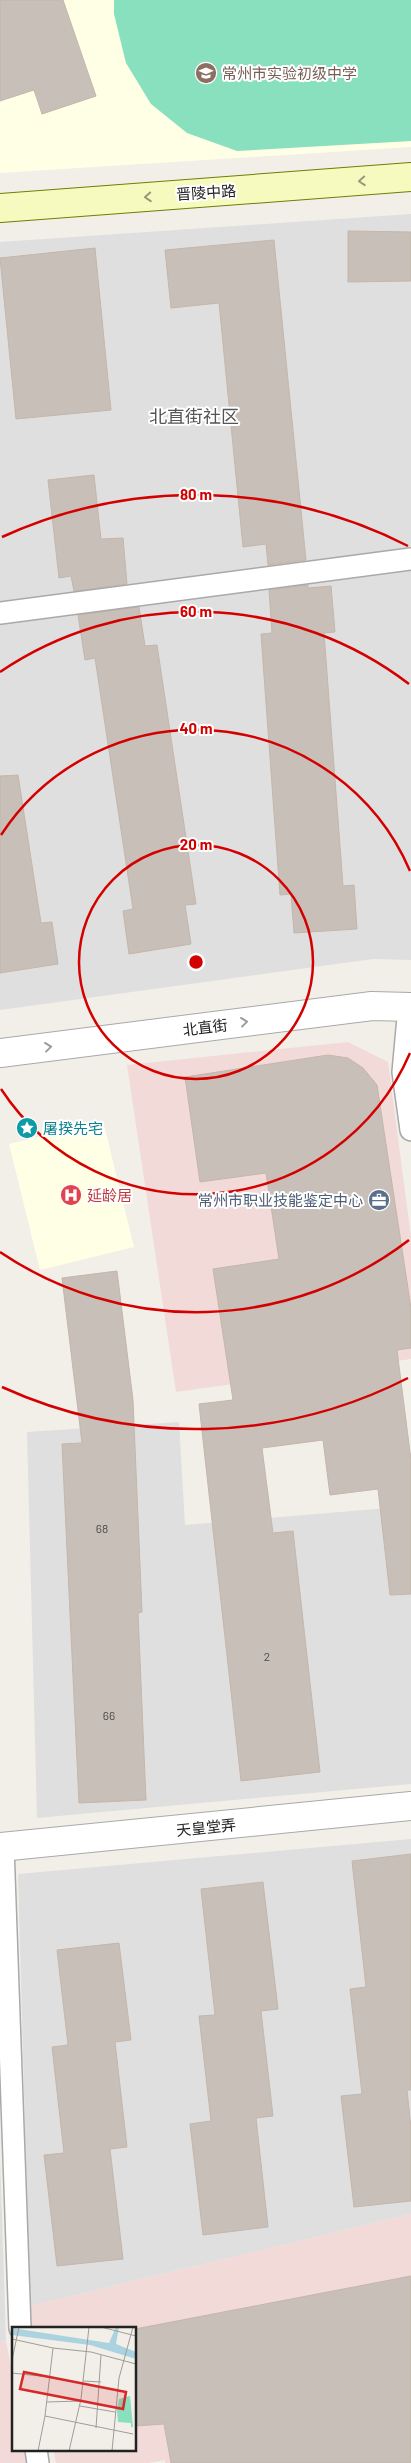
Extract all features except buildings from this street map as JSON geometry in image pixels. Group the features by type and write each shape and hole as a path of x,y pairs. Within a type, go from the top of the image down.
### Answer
{"main road":[{"name":"晋陵中路","path":"0,208 411,177"}],"street":[{"name":"北直街","path":"0,1053 372,1006 410,1007"},
{"name":"天皇堂弄","path":"2,1847 411,1806"}],"lane":[{"path":"0,613 411,559"},
{"path":"410,1007 403,1072 411,1130"},
{"path":"2,1847 20,2327"},
{"path":"36,2450 38,2463"}],"shaded area":[{"name":"常州市实验初级中学","path":"0,0 411,0 411,147 0,173"},
{"path":"411,214 411,960 373,959 0,1010 0,242"},
{"path":"348,1042 388,1062 411,1237 411,1359 176,1392 127,1065"},
{"name":"延龄居","path":"103,1121 134,1247 40,1270 9,1144"},
{"path":"179,1422 185,1525 411,1506 411,1784 37,1818 27,1432"},
{"path":"411,1839 411,2214 30,2306 18,1874"},
{"path":"0,2154 6,2341 0,2342"},
{"path":"411,2214 411,2463 165,2463 165,2460 148,2463 56,2463 53,2450 136,2450 136,2327 30,2327 30,2306"},
{"path":"6,2341 12,2372 12,2450 27,2450 29,2463 0,2463 0,2342"}],"green space":[{"path":"114,0 411,0 411,141 237,151 187,133 151,104 126,63 114,14"}],"place":[{"name":"常州市实验初级中学","path":"206,73"},
{"name":"屠揆先宅","path":"27,1128"},
{"name":"延龄居","path":"71,1195"},
{"name":"常州市职业技能鉴定中心","path":"379,1200"}],"district":[{"name":"北直街社区","path":"194,416"}]}
